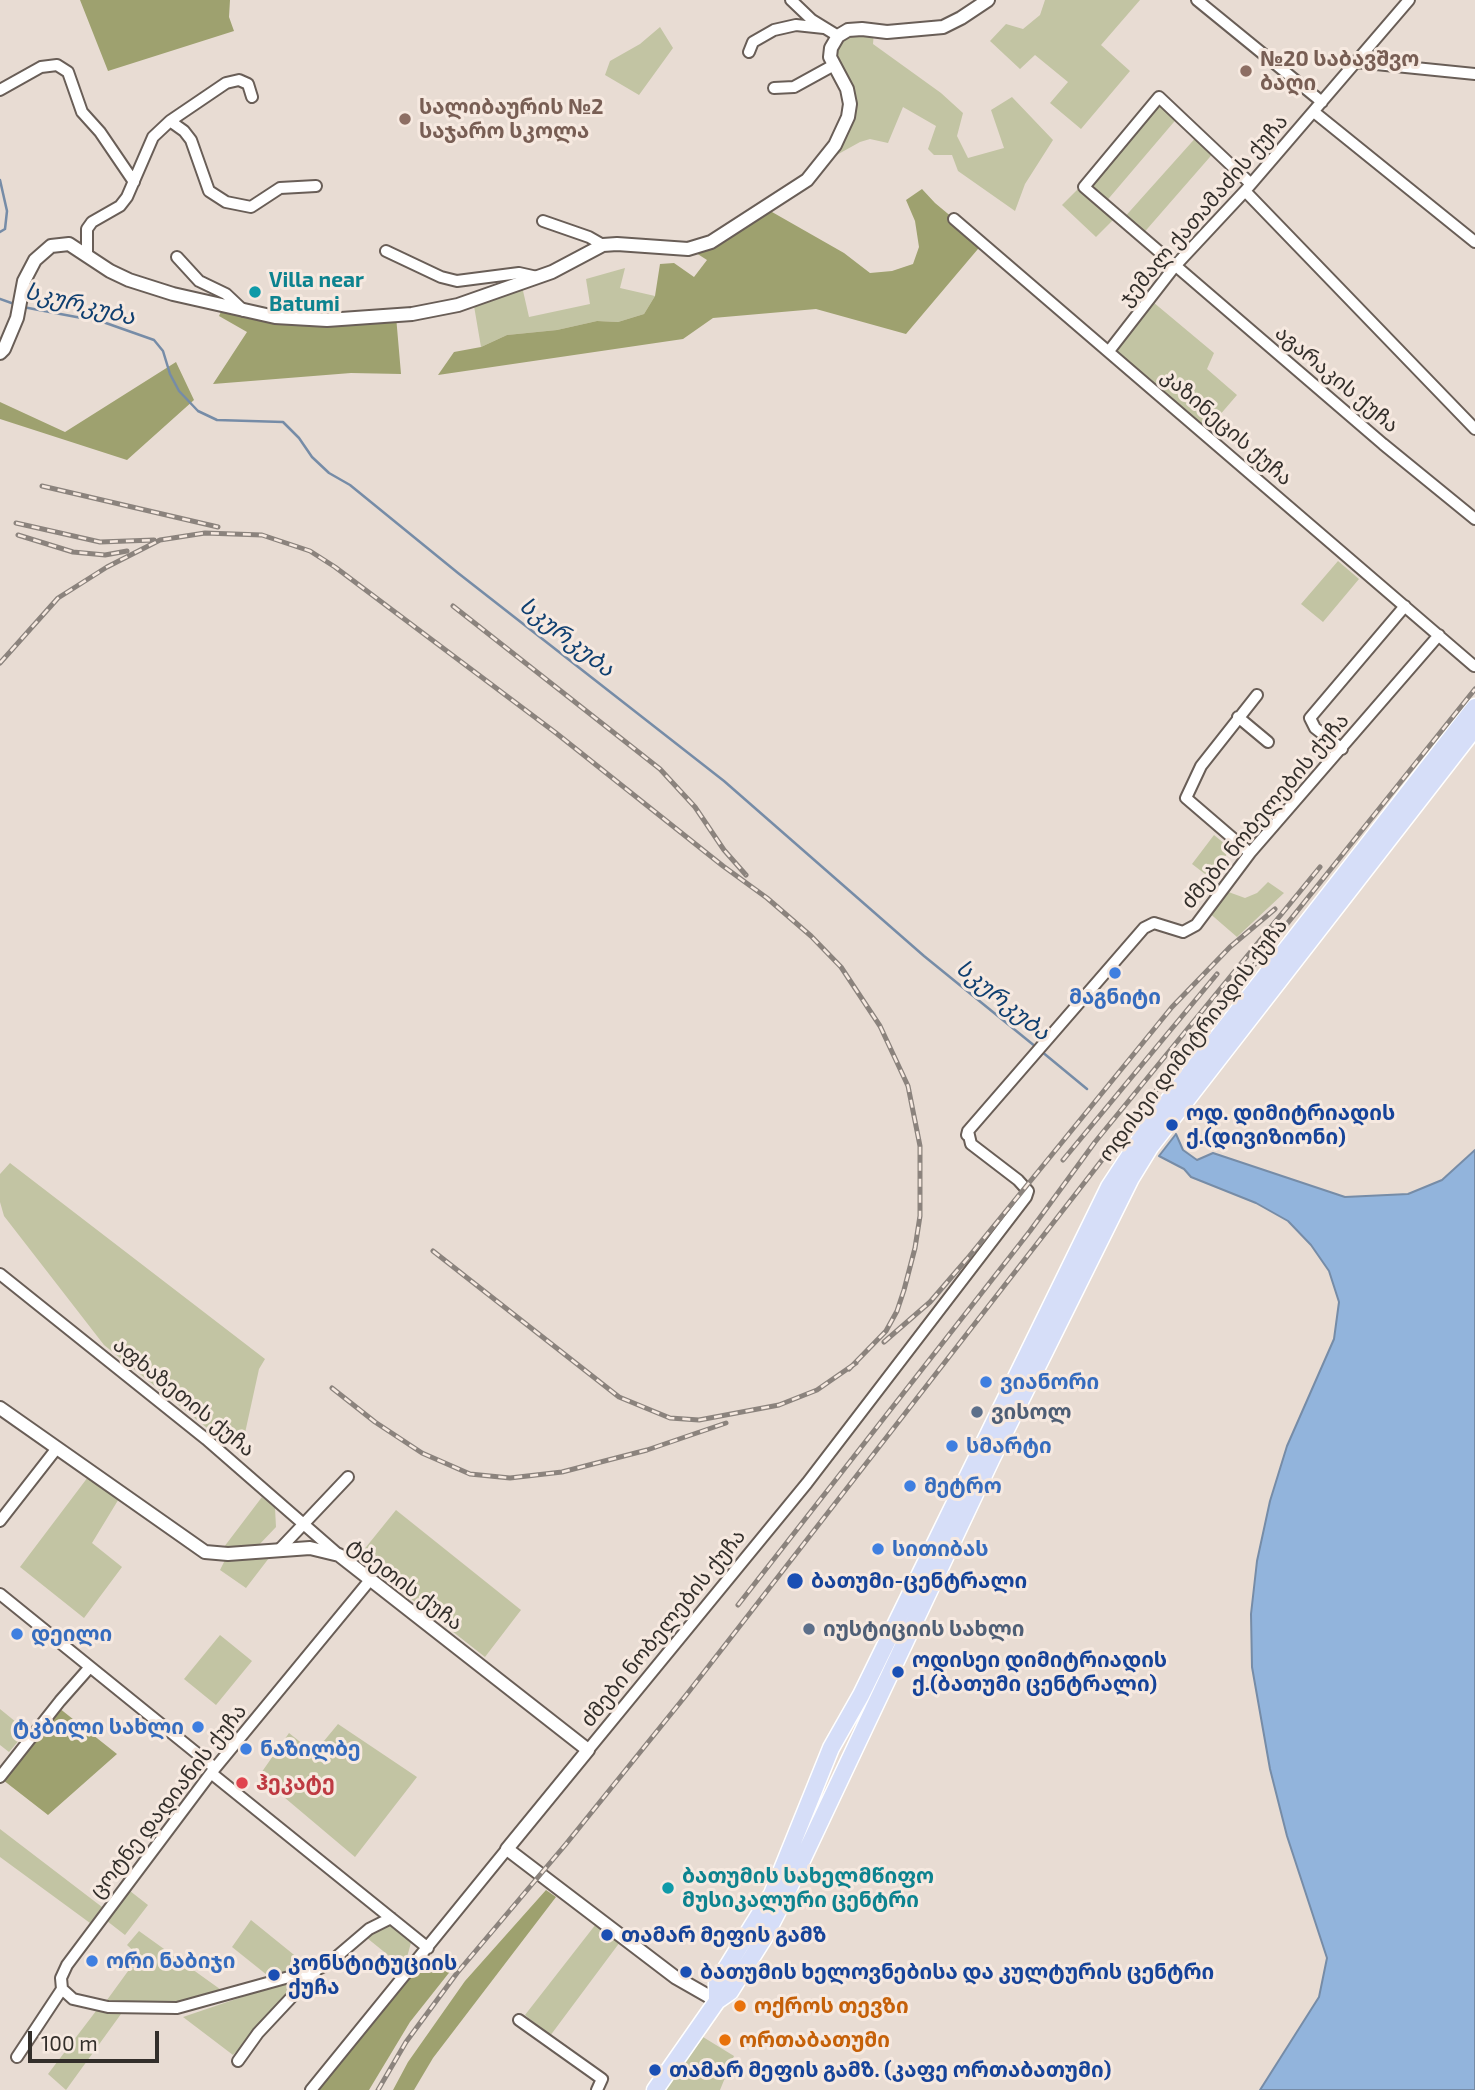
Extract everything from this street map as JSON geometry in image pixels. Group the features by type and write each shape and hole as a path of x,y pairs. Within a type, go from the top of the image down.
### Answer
{"main road":[{"name":"ოდისეი დიმიტრიადის ქუჩა","path":"827,1757 927,1562 1109,1187 1128,1156 1475,707"},
{"name":"ოდისეი დიმიტრიადის ქუჩა","path":"844,1769 991,1460 1131,1178 1150,1147 1475,728"},
{"path":"842,1729 853,1735 856,1742"},
{"path":"656,2090 717,2001 730,1992 764,1938 844,1769 835,1767 827,1757 772,1894 717,1983 717,2001"}],"street":[{"path":"791,0 812,20 838,36"},
{"path":"2,351 18,312 24,281 35,260 51,246 69,244 129,280 244,311 309,320 396,316 458,305 566,267 603,245 688,248 711,242 807,180 832,151 848,117 850,104 847,89 834,65 831,48 838,36 848,30 887,32 943,27 988,0"},
{"path":"1197,0 1322,102"},
{"name":"ჯემალ ქათამაძის ქუჩა","path":"1109,351 1175,266 1314,112 1409,0"},
{"path":"749,52 753,42 774,30 796,25 824,28"},
{"path":"1356,62 1475,74"},
{"path":"0,90 41,67 57,65 68,72 82,112 100,131 134,182"},
{"path":"774,89 794,87 834,65"},
{"path":"87,255 87,229 92,222 120,206 134,182 152,137 170,121 226,83 239,80 248,85 252,97"},
{"name":"აგარაკის ქუჩა","path":"1248,187 1159,97 1084,187 1383,444 1475,519"},
{"path":"1314,112 1475,242"},
{"path":"170,121 191,139 209,191 226,202 251,207 280,188 316,186"},
{"path":"1248,187 1475,429"},
{"name":"კაზინეცის ქუჩა","path":"954,219 1474,665"},
{"path":"543,221 589,237 603,245"},
{"path":"387,251 441,277 457,281 519,273 537,277"},
{"path":"177,257 199,281 226,294 244,311"},
{"path":"1342,749 1315,729 1310,718 1405,606"},
{"name":"ძმები ნობელების ქუჩა","path":"311,2090 807,1483 1026,1197 1028,1191 969,1147 966,1139 968,1130 1144,928 1154,923 1182,932 1191,928 1250,853 1439,635"},
{"path":"1250,853 1186,798 1201,766 1257,695"},
{"path":"1238,717 1268,742"},
{"name":"აფხაზეთის ქუჩა","path":"0,1274 206,1439 339,1555"},
{"name":"ტბეთის ქუჩა","path":"0,1408 205,1552 228,1555 310,1548 339,1555 588,1750"},
{"path":"0,1521 57,1448"},
{"path":"278,1551 348,1477"},
{"name":"ცოტნე დადიანის ქუჩა","path":"17,2057 62,1989 61,1978 67,1965 213,1771 370,1580"},
{"path":"0,1594 428,1948"},
{"path":"0,1777 90,1667"},
{"path":"507,1849 675,1977 717,2001"},
{"path":"62,1989 73,1999 108,2007 177,2008 318,1969 328,1964 369,1929 391,1918"},
{"path":"238,2061 258,2033 318,1969"},
{"path":"519,2020 602,2079 597,2090"}],"green space":[{"path":"80,0 230,0 229,17 234,31 108,71"},
{"path":"1045,0 1140,0 1101,45 1130,71 1081,129 1050,103 1068,82 1035,55 1020,69 990,41 1006,24 1023,29 1040,15"},
{"path":"660,27 673,48 639,95 605,75 610,61 640,44"},
{"path":"874,31 873,44 941,93 963,113 957,136 968,158 1004,148 991,110 1012,97 1053,140 1025,184 1015,211 958,171 952,155 934,155 928,149 936,126 903,107 888,143 870,139 824,162 850,104 834,65 838,36"},
{"path":"1159,97 1179,116 1104,204 1084,187"},
{"path":"1199,134 1216,150 1141,236 1122,220"},
{"path":"1080,187 1114,219 1096,237 1062,205"},
{"path":"922,189 983,243 906,334 816,309 713,318 683,339 438,375 454,352 481,347 507,335 557,330 597,321 618,322 644,314 655,296 660,264 674,263 694,277 707,260 693,251 765,208 844,253 870,273 892,271 913,264 919,247 915,221 906,200"},
{"path":"625,268 620,288 655,296 644,314 618,322 597,321 557,330 507,335 481,347 473,300 521,282 529,317 590,304 586,279"},
{"path":"1153,302 1214,353 1207,369 1237,395 1206,431 1114,349"},
{"path":"224,305 258,314 396,316 401,374 351,373 213,384 247,332 219,316"},
{"path":"176,362 194,400 127,460 0,419 0,402 65,432"},
{"path":"1338,561 1359,579 1323,622 1301,604"},
{"path":"1214,835 1231,849 1209,877 1192,864"},
{"path":"1268,882 1284,893 1237,937 1207,911 1223,890 1245,898 1257,893"},
{"path":"10,1163 265,1359 259,1369 245,1433 232,1448 104,1345 4,1216 0,1202 0,1174"},
{"path":"88,1477 120,1497 92,1543 122,1567 84,1618 20,1567"},
{"path":"262,1497 275,1508 276,1527 257,1547 224,1547"},
{"path":"396,1510 521,1610 485,1657 358,1557"},
{"path":"269,1558 246,1588 220,1570 225,1560"},
{"path":"220,1635 252,1661 216,1705 184,1679"},
{"path":"59,1708 117,1754 48,1815 3,1780"},
{"path":"0,1709 27,1731 9,1752 0,1745"},
{"path":"338,1724 417,1777 355,1857 259,1776 289,1733 314,1753"},
{"path":"0,1829 102,1907 90,1923 0,1857"},
{"path":"546,1890 556,1897 433,2058 414,2090 393,2090 408,2062 465,1981"},
{"path":"130,1891 148,1905 125,1935 107,1921"},
{"path":"251,1920 309,1967 272,1979 232,1947"},
{"path":"596,1924 620,1942 550,2036 525,2015"},
{"path":"392,1925 412,1939 404,1968 367,1938 379,1929"},
{"path":"139,1931 224,1992 171,2005 129,2004 107,2000 139,1956 127,1945"},
{"path":"452,1955 456,1960 452,1969 410,2022 369,2090 316,2090 415,1966 439,1964"},
{"path":"289,1981 304,1981 233,2055 183,2017"},
{"path":"96,2011 121,2014 66,2090 48,2074"},
{"path":"703,2037 734,2056 720,2090 665,2090"}],"water":[{"path":"1176,1134 1183,1150 1197,1160 1213,1153 1345,1197 1408,1194 1442,1180 1475,1150 1475,2090 1260,2090 1319,1997 1327,1958 1287,1836 1270,1769 1252,1667 1251,1614 1257,1561 1270,1501 1287,1446 1334,1339 1339,1302 1329,1271 1311,1245 1288,1221 1256,1203 1191,1177 1184,1169 1159,1156"}],"waterway":[{"name":"სკურკუბა","path":"0,180 7,211 5,229 0,232"},
{"name":"სკურკუბა","path":"0,299 17,305"},
{"name":"სკურკუბა","path":"23,307 103,322 154,340 163,351 179,391 198,411 217,420 283,422 329,473 350,485 724,781 924,956 1036,1047"},
{"name":"სკურკუბა","path":"1041,1051 1087,1089"}],"railway":[{"path":"42,486 218,527"},
{"path":"16,523 100,542 154,540"},
{"path":"0,663 58,598 107,567 160,540 205,533 262,535 310,551 335,567 556,733 767,898 811,936 841,967 880,1026 908,1086 920,1146 920,1216 904,1290 886,1331 849,1369"},
{"path":"18,535 73,552 105,555 127,551"},
{"path":"453,606 660,769 695,807 724,850 746,875"},
{"path":"378,2090 406,2042 457,1973 687,1694 1238,985 1475,689"},
{"path":"738,1605 1030,1231 1095,1142 1320,867"},
{"path":"884,1342 930,1302 967,1259 1172,1007 1230,947 1275,909"},
{"path":"1063,1160 1217,974"},
{"path":"433,1251 619,1397 670,1418 699,1420 779,1405 817,1390 856,1363"},
{"path":"332,1388 375,1422 422,1453 470,1474 510,1478 562,1472 647,1450 726,1423"}],"place":[{"name":"№20 საბავშვო ბაღი","path":"1246,71"},
{"name":"სალიბაურის №2 საჯარო სკოლა","path":"405,119"},
{"name":"Villa near Batumi","path":"255,292"},
{"name":"მაგნიტი","path":"1115,973"},
{"name":"ოდ. დიმიტრიადის ქ.(დივიზიონი)","path":"1172,1125"},
{"name":"ვიანორი","path":"986,1382"},
{"name":"ვისოლ","path":"977,1412"},
{"name":"სმარტი","path":"952,1446"},
{"name":"მეტრო","path":"910,1486"},
{"name":"სითიბას","path":"878,1549"},
{"name":"ბათუმი-ცენტრალი","path":"795,1581"},
{"name":"იუსტიციის სახლი","path":"809,1629"},
{"name":"დეილი","path":"17,1634"},
{"name":"ოდისეი დიმიტრიადის ქ.(ბათუმი ცენტრალი)","path":"898,1672"},
{"name":"ტკბილი სახლი","path":"198,1727"},
{"name":"ნაზილბე","path":"246,1749"},
{"name":"ჰეკატე","path":"242,1783"},
{"name":"ბათუმის სახელმწიფო მუსიკალური ცენტრი","path":"668,1888"},
{"name":"თამარ მეფის გამზ","path":"607,1935"},
{"name":"ორი ნაბიჯი","path":"92,1961"},
{"name":"ბათუმის ხელოვნებისა და კულტურის ცენტრი","path":"686,1972"},
{"name":"კონსტიტუციის ქუჩა","path":"274,1975"},
{"name":"ოქროს თევზი","path":"740,2006"},
{"name":"ორთაბათუმი","path":"725,2040"},
{"name":"თამარ მეფის გამზ. (კაფე ორთაბათუმი)","path":"655,2070"}]}
